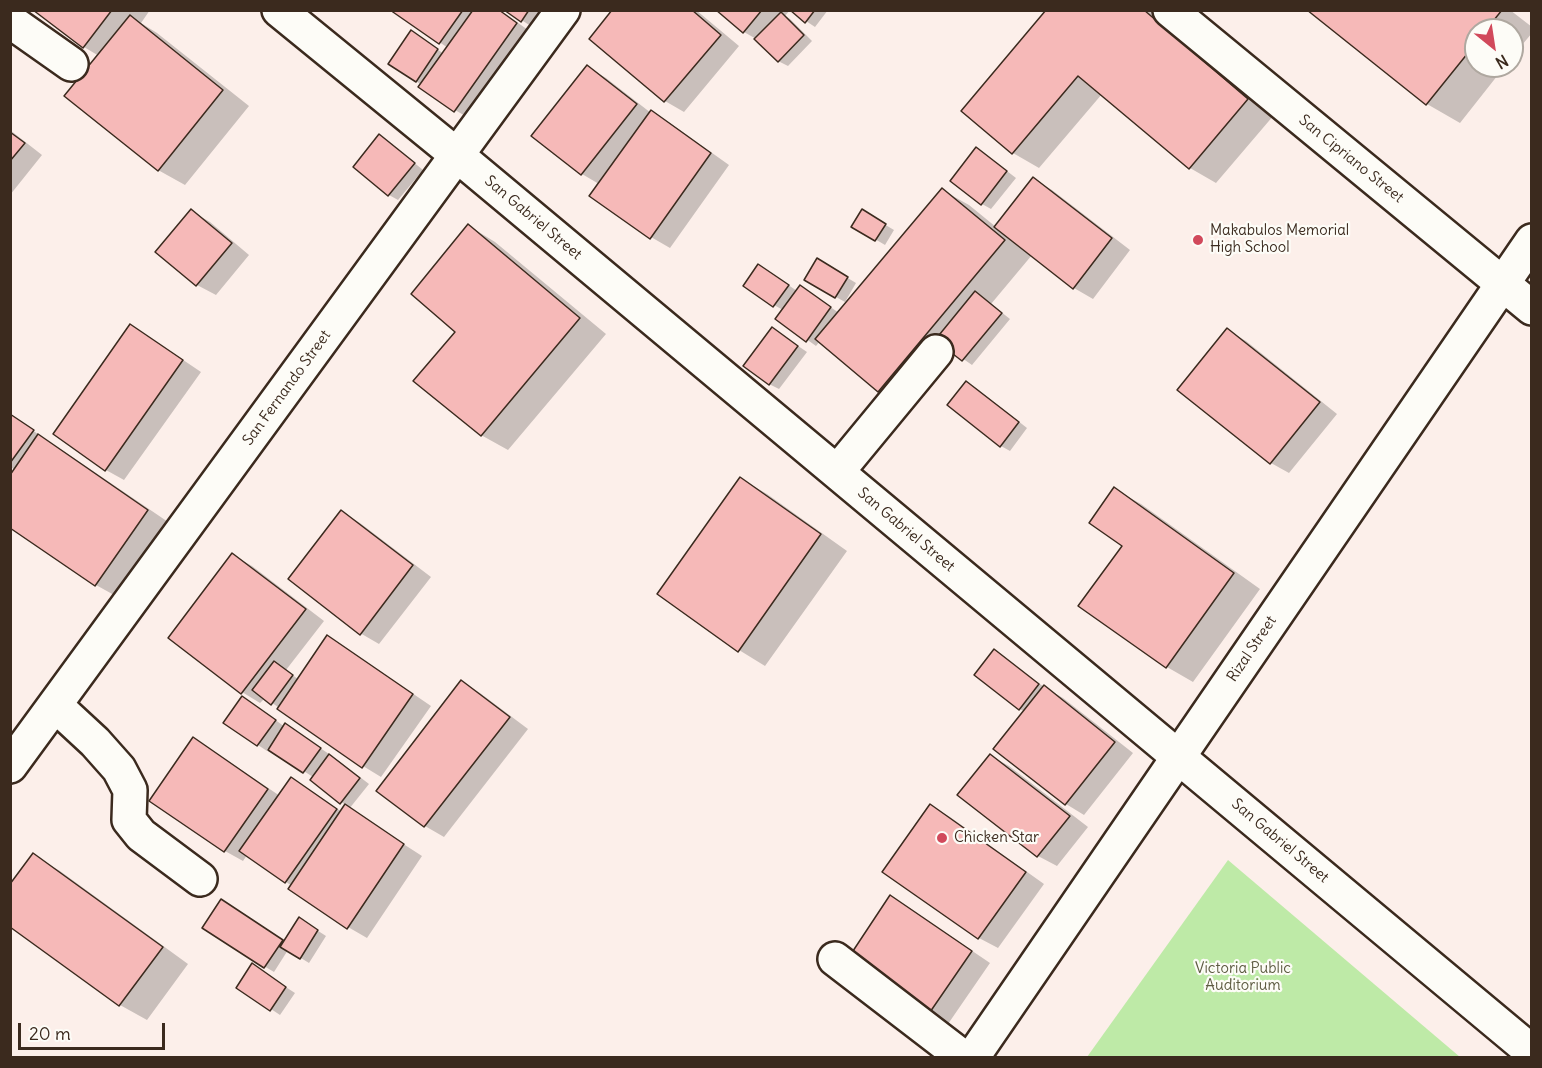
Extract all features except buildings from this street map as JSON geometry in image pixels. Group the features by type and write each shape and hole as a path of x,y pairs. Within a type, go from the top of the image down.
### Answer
{"street":[{"name":"San Gabriel Street","path":"279,10 458,156 1532,1052"},
{"name":"San Fernando Street","path":"10,766 563,10"},
{"name":"San Cipriano Street","path":"1170,10 1532,308"},
{"path":"10,21 71,64"},
{"name":"Rizal Street","path":"972,1058 1501,283 1532,241"},
{"path":"837,472 936,352"},
{"path":"55,705 95,742 119,769 130,790 129,820 141,835 200,879"},
{"path":"835,959 964,1058"}],"green space":[{"name":"Victoria Public Auditorium","path":"1228,860 1460,1057 1087,1057"}],"place":[{"name":"Makabulos Memorial High School","path":"1198,240"},
{"name":"Chicken Star","path":"942,838"}]}
